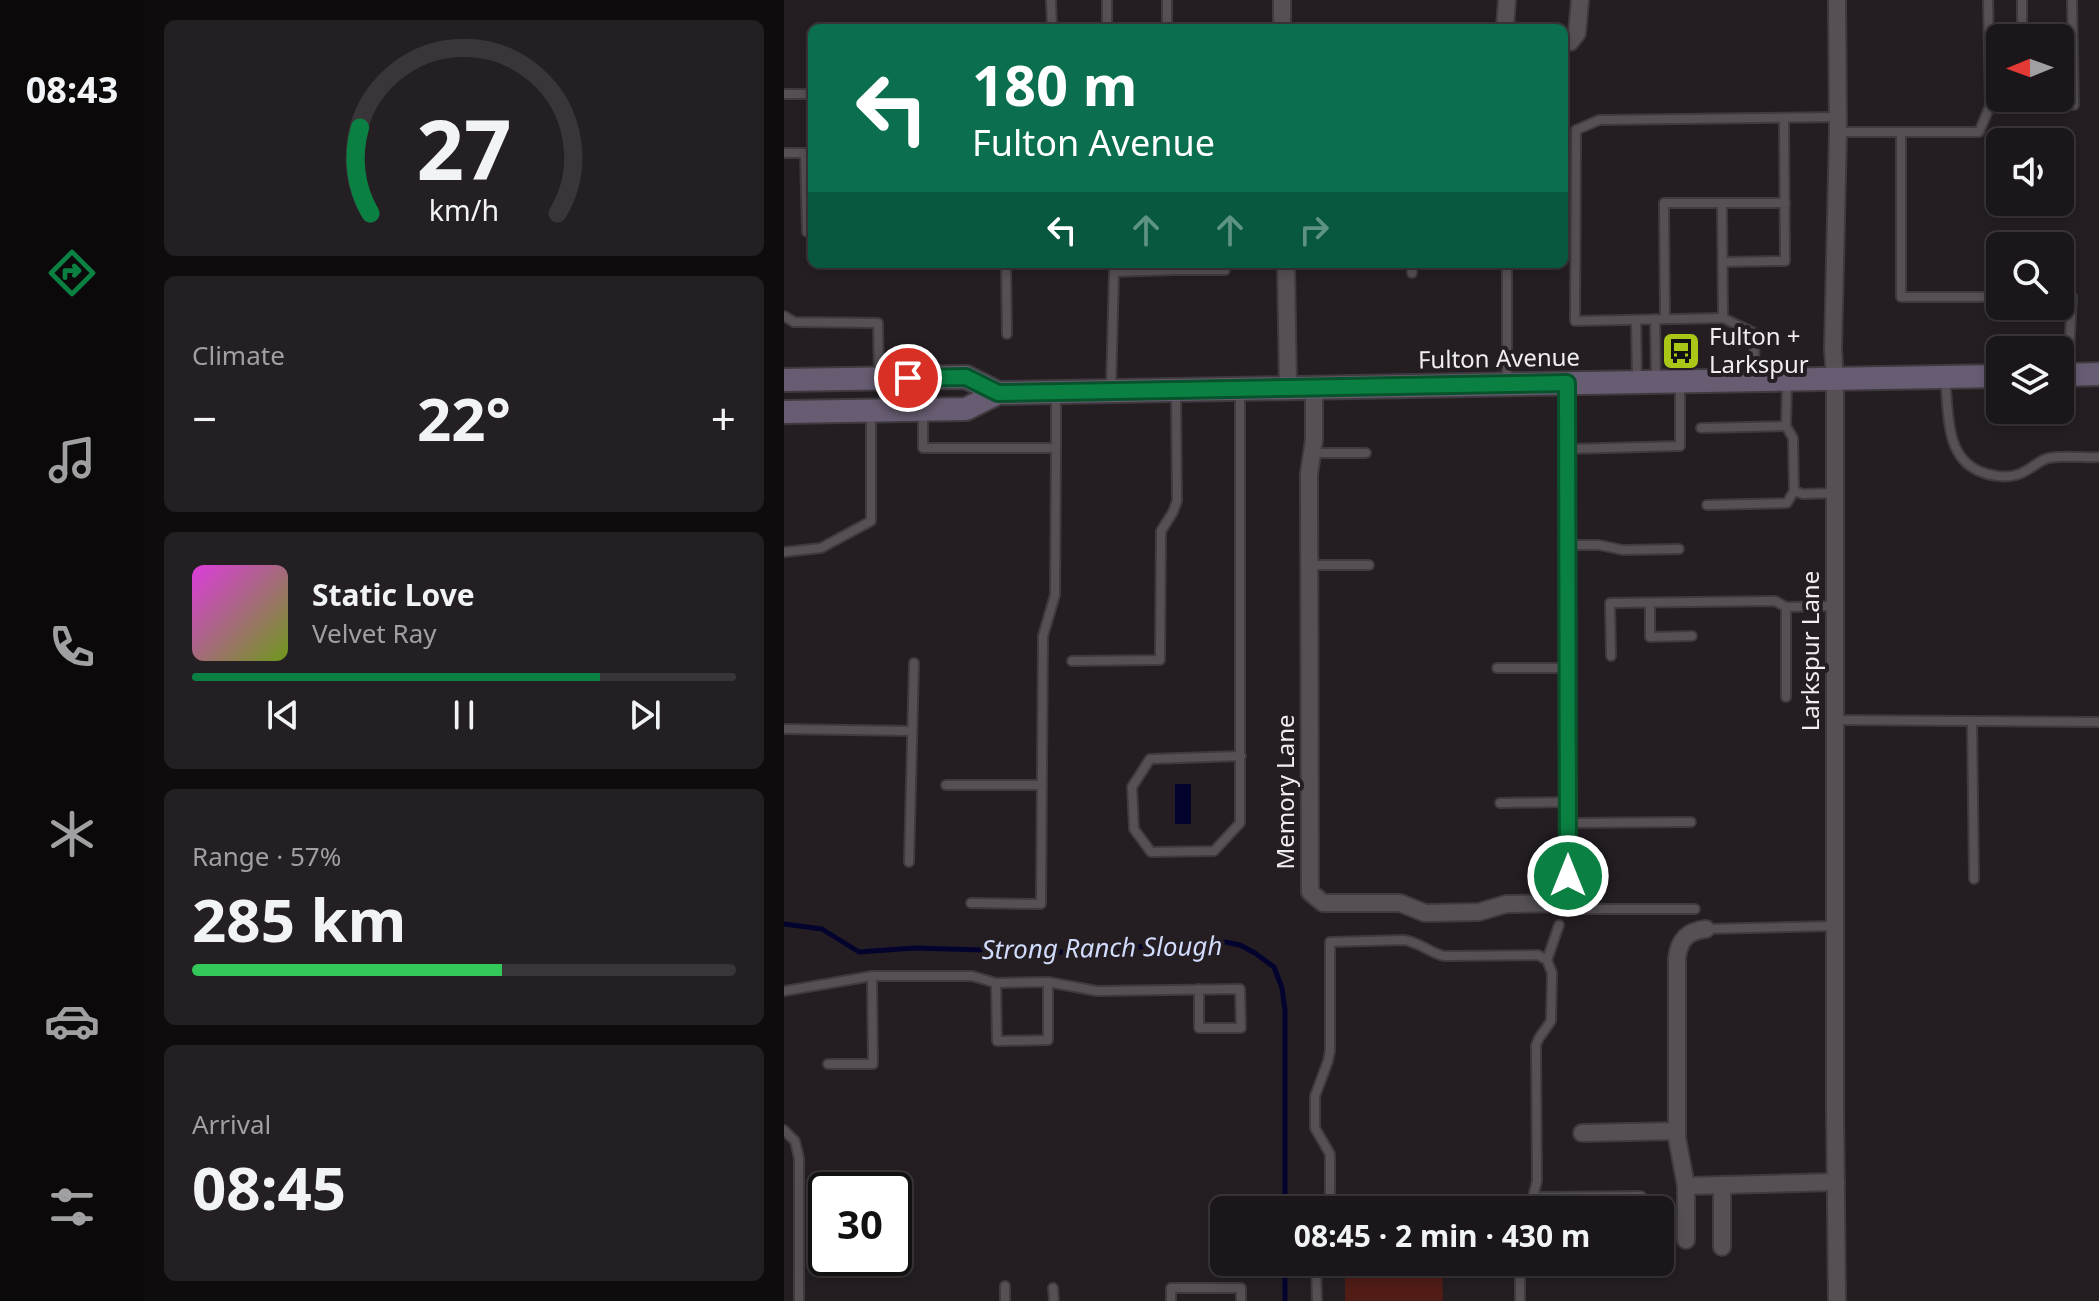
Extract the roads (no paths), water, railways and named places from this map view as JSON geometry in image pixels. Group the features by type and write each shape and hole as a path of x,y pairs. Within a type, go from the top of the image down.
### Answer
{"main road":[{"path":"2074,375 2099,374"},
{"name":"Fulton Avenue","path":"784,412 966,409 998,393 1986,376"},
{"name":"Fulton Avenue","path":"784,380 966,377 998,393"}],"street":[{"path":"1282,0 1282,24"},
{"path":"1505,24 1507,0"},
{"path":"1568,42 1577,33 1580,0"},
{"name":"Larkspur Lane","path":"1837,0 1838,124 1833,349 1837,1301"},
{"path":"1286,268 1288,388"},
{"path":"1567,383 1568,903"},
{"name":"Memory Lane","path":"1314,388 1314,440 1309,474 1310,892 1323,903 1400,903 1425,913 1479,912 1506,904 1568,903"},
{"path":"1686,1240 1686,1186 1677,1131 1678,950 1680,943 1690,933 1706,929"},
{"path":"1582,1133 1677,1131"},
{"path":"1686,1186 1836,1182"},
{"path":"1722,1185 1722,1247"}],"lane":[{"path":"1051,0 1052,24"},
{"path":"1107,0 1107,24"},
{"path":"1167,0 1167,24"},
{"path":"1988,0 1988,24"},
{"path":"2022,0 2022,24"},
{"path":"2072,0 2072,24"},
{"path":"784,94 808,94"},
{"path":"1755,381 1754,333 1723,318 1575,321 1576,130 1599,120 1784,118 1901,132 1979,132 1987,112"},
{"path":"1723,262 1785,261 1784,118"},
{"path":"1901,132 1901,297 1986,297"},
{"path":"784,153 808,153 807,232"},
{"path":"1646,383 1660,319 1664,203 1785,203"},
{"path":"1722,203 1723,318"},
{"path":"1006,268 1007,334"},
{"path":"1111,391 1114,268"},
{"path":"1192,268 1225,270"},
{"path":"1507,268 1507,385"},
{"path":"784,316 794,322 878,323 879,378"},
{"path":"1636,320 1646,383"},
{"path":"1945,377 1953,442 1961,459 1977,470 1994,476 2016,475 2046,458 2099,457"},
{"path":"1707,505 1787,503 1794,491 1793,438 1786,426 1787,380"},
{"path":"1567,449 1680,446 1680,383"},
{"path":"1240,390 1241,756 1240,823 1214,851 1151,852 1134,829 1132,787 1150,759 1241,756"},
{"path":"1072,661 1160,660 1161,531 1177,501 1176,391"},
{"path":"971,903 1041,904 1043,636 1055,595 1056,392"},
{"path":"923,409 923,448 1056,448"},
{"path":"784,552 821,548 871,521 871,410"},
{"path":"1701,428 1786,426"},
{"path":"1312,453 1366,453"},
{"path":"1794,491 1803,494 1834,493"},
{"path":"1567,545 1599,545 1623,550 1679,549"},
{"path":"1309,565 1369,565"},
{"path":"1611,656 1610,603 1775,601 1786,607 1835,606"},
{"path":"1650,603 1650,637 1692,636"},
{"path":"1786,607 1786,697"},
{"path":"909,862 914,663"},
{"path":"1497,668 1567,668"},
{"path":"1835,720 2099,722"},
{"path":"1972,722 1974,879"},
{"path":"784,729 912,731"},
{"path":"946,785 1042,785"},
{"path":"1500,803 1567,802"},
{"path":"1568,823 1691,822"},
{"path":"1568,903 1577,909 1695,909"},
{"path":"1547,960 1559,925"},
{"path":"1706,929 1836,926"},
{"path":"1330,1196 1330,1154 1315,1128 1315,1092 1330,1051 1330,942 1404,940 1412,941 1436,955 1538,955 1547,960 1552,973 1552,1017 1536,1045 1537,1181 1533,1196"},
{"path":"828,1064 873,1064 872,976"},
{"path":"784,991 872,976 972,976 996,983 1048,982 1097,991 1199,989 1240,989 1241,1028 1199,1028 1199,989"},
{"path":"996,983 997,1041 1010,1041 1048,1040 1048,982"},
{"path":"784,1130 795,1141 799,1158 799,1301"},
{"path":"1316,1276 1317,1301"},
{"path":"1520,1276 1520,1301"},
{"path":"1005,1286 1005,1301"},
{"path":"1053,1288 1054,1301"},
{"path":"1171,1301 1171,1288 1241,1288 1241,1301"}],"waterway":[{"name":"Strong Ranch Slough","path":"784,924 822,929 859,952 914,948 1088,953 1162,944 1225,942 1255,953 1274,967 1282,988 1285,1010 1285,1196"},
{"name":"Strong Ranch Slough","path":"1285,1276 1285,1301"}],"place":[{"name":"Fulton + Larkspur","path":"1681,351"}]}
